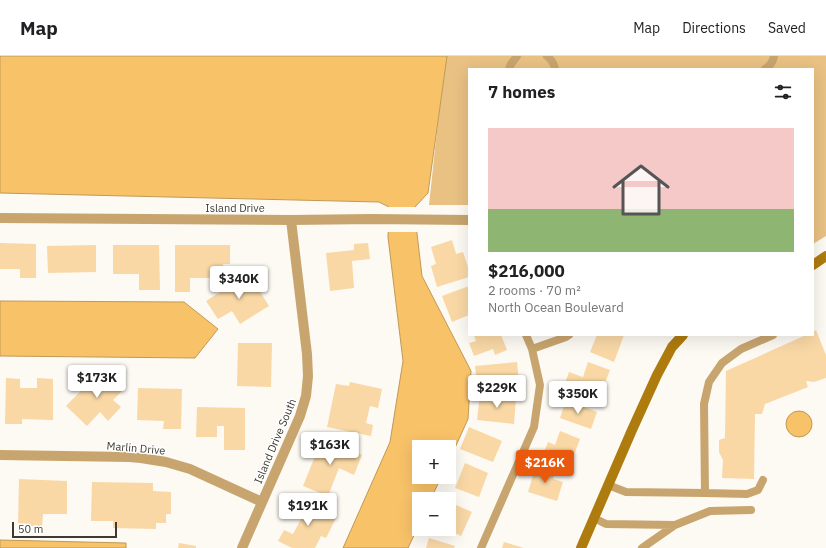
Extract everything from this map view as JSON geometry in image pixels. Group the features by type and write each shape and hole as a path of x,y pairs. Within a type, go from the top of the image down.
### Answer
{"main road":[{"path":"814,264 826,256"},
{"path":"581,548 657,375 672,347 682,336"}],"street":[{"name":"Island Drive","path":"0,218 468,220"},
{"name":"Island Drive South","path":"242,548 300,416 306,396 308,376 307,354 291,220"},
{"name":"Marlin Drive","path":"0,455 129,457 166,462 190,469 262,502"}],"lane":[{"path":"509,68 517,56"},
{"path":"547,56 554,64 555,68"},
{"path":"767,68 770,66 774,56"},
{"path":"482,548 534,427 540,385 532,350 526,336"},
{"path":"532,350 568,336"},
{"path":"705,493 704,404 709,382 722,363 741,349 771,336"},
{"path":"608,485 626,492 747,494 758,490 763,480"},
{"path":"642,548 675,525 710,511 751,510"},
{"path":"594,518 606,524 675,525"}],"shaded area":[{"path":"0,56 447,56 428,193 414,208 422,276 471,371 468,419 456,446 456,440 412,440 412,484 438,484 434,492 412,492 412,536 414,536 408,548 343,548 390,442 403,361 388,237 389,207 379,202 0,193"},
{"path":"445,56 826,56 826,236 814,243 814,68 468,68 468,205 429,205"},
{"path":"0,301 184,302 218,329 195,358 0,356"},
{"path":"799,411 808,415 812,424 808,433 799,437 790,433 786,424 790,415"},
{"path":"0,540 126,543 126,548 0,548"}],"pier":[{"path":"383,207 418,207 419,232 386,232 388,209"}],"building":[{"path":"452,240 456,254 463,252 468,267 468,277 437,287 431,266 436,264 431,247"},
{"path":"0,243 36,244 36,278 20,278 20,269 0,269"},
{"path":"368,243 370,259 352,261 354,288 330,291 326,253 354,250 354,244"},
{"path":"96,245 96,272 48,273 47,246"},
{"path":"113,245 159,245 160,290 139,290 139,274 113,274"},
{"path":"175,245 230,245 230,264 223,264 223,278 190,278 190,292 175,292"},
{"path":"249,274 269,306 240,324 232,311 218,319 206,301"},
{"path":"468,286 468,315 452,322 442,296"},
{"path":"816,330 826,355 826,378 814,382 806,381 808,387 765,404 762,414 755,414 754,479 722,478 723,460 719,452 719,440 725,438 726,371 804,336 814,336 814,331"},
{"path":"474,336 501,336 507,350 495,355 493,349 474,356 469,343 476,341"},
{"path":"597,336 624,336 614,362 590,352"},
{"path":"238,343 272,343 271,387 237,386"},
{"path":"517,362 519,384 498,386 498,381 477,383 475,366"},
{"path":"588,362 610,370 599,399 564,386 569,372 583,377"},
{"path":"103,368 124,389 113,400 121,407 108,421 100,412 87,426 66,406"},
{"path":"6,378 20,379 20,388 37,388 37,378 53,379 53,420 22,419 22,424 5,424"},
{"path":"350,382 382,389 378,408 370,406 366,423 373,425 371,436 327,427 336,384 349,386"},
{"path":"138,388 182,389 181,429 163,429 164,421 137,420"},
{"path":"480,394 516,398 514,424 477,420"},
{"path":"566,400 597,412 591,429 560,418"},
{"path":"197,407 245,408 245,450 224,450 224,426 217,426 217,437 196,437"},
{"path":"469,427 502,441 493,462 460,449"},
{"path":"560,431 580,439 569,468 542,457 548,442 555,445"},
{"path":"322,439 362,455 354,475 339,468 328,496 303,486"},
{"path":"465,463 488,473 479,497 455,488"},
{"path":"536,466 555,472 553,479 563,482 557,501 528,492"},
{"path":"19,479 67,481 67,514 43,514 42,526 18,526"},
{"path":"92,482 153,483 153,491 171,492 171,514 166,514 166,523 156,523 156,529 113,528 113,521 91,521"},
{"path":"297,499 336,518 326,538 321,536 315,548 292,548 278,541 284,530 293,534 301,519 289,514"},
{"path":"456,505 472,512 461,536 456,534"},
{"path":"429,538 455,546 454,548 426,548"},
{"path":"504,542 524,548 502,548"},
{"path":"179,543 196,546 196,548 178,548"}]}
